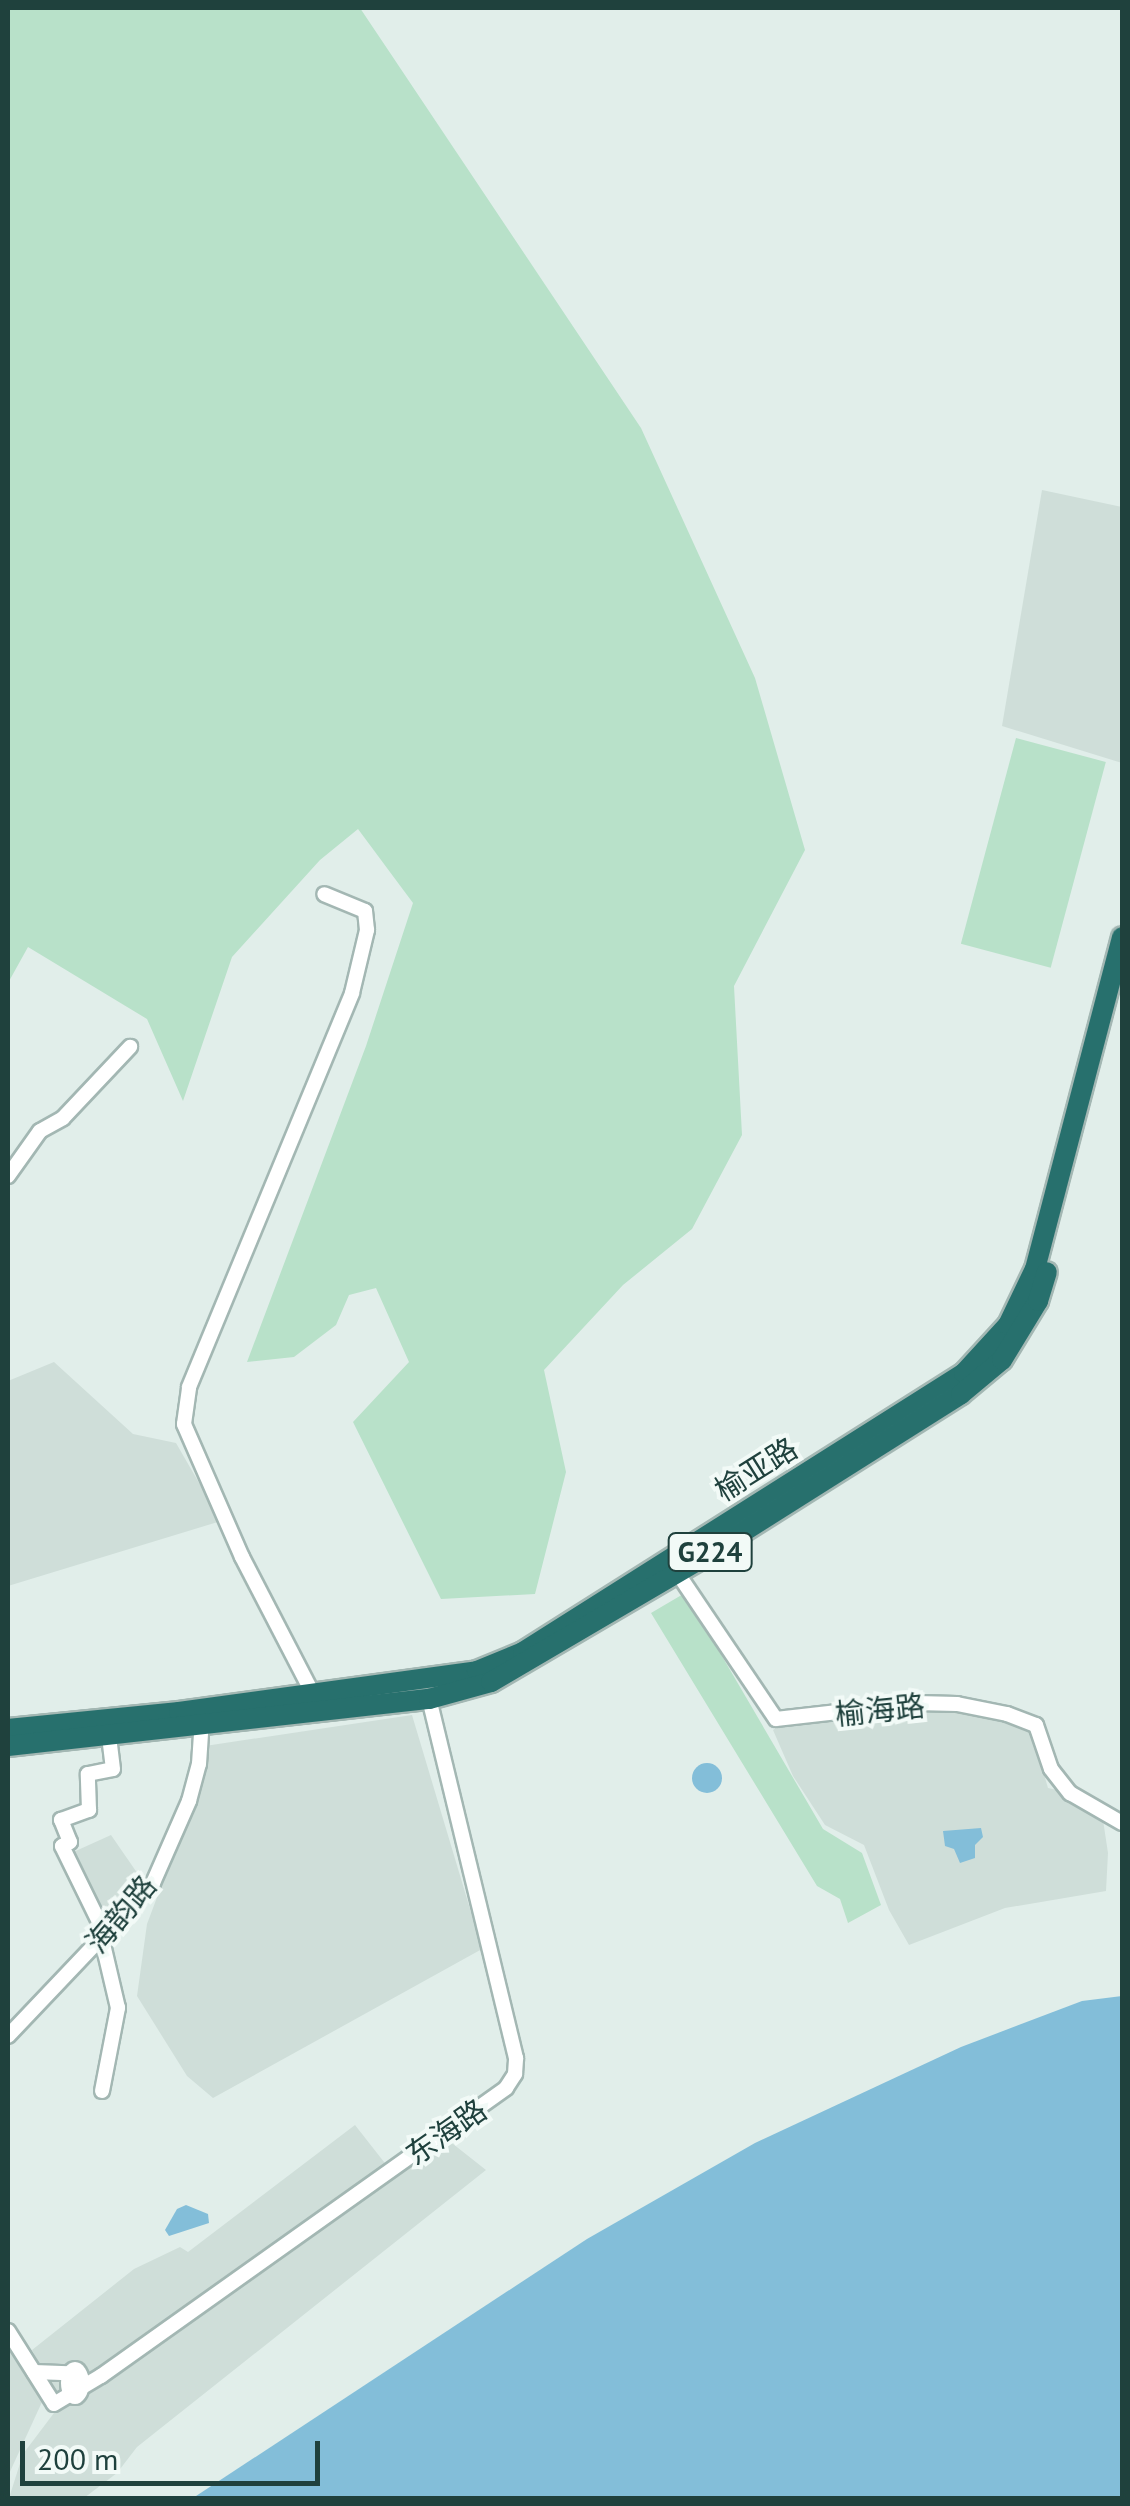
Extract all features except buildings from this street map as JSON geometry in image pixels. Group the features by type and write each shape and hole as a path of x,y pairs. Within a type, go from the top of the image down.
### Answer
{"highway":[{"name":"榆亚路","path":"8,1729 429,1699 491,1682 964,1373 992,1347 1024,1298 1035,1269 1122,937"},
{"name":"榆亚路","path":"8,1746 109,1736 312,1694 477,1671 523,1652 961,1394 1002,1360 1038,1301 1122,985"}],"street":[{"path":"312,1694 242,1557 184,1424 189,1387 352,993 367,930 365,911 324,894"},
{"path":"8,1176 40,1130 63,1118 130,1047"},
{"name":"榆海路","path":"673,1566 776,1719 918,1704 958,1704 1008,1714 1036,1726 1051,1769 1070,1793 1122,1823"},
{"name":"东海路","path":"34,2372 54,2404 101,2376 497,2096 515,2074 516,2058 429,1699"},
{"name":"海韵路","path":"8,2036 152,1883 200,1764 202,1717"},
{"path":"102,2091 118,2008 104,1938 62,1846 70,1842 61,1820 89,1810 88,1774 112,1769 109,1736"},
{"path":"8,2331 34,2372 101,2376"}],"shaded area":[{"path":"1042,490 1122,507 1122,763 1002,726"},
{"path":"54,1362 133,1434 176,1443 221,1521 8,1586 8,1381"},
{"path":"959,1706 1030,1726 1048,1788 1065,1792 1103,1820 1108,1853 1106,1891 1005,1908 909,1945 889,1910 864,1845 825,1825 793,1776 773,1730 783,1723 887,1708"},
{"path":"412,1715 482,1949 213,2098 187,2076 137,1996 147,1924 203,1775 205,1746"},
{"path":"111,1835 142,1880 103,1927 69,1854"},
{"path":"355,2125 395,2176 448,2140 486,2170 137,2447 117,2473 84,2498 9,2498 23,2454 60,2405 32,2350 134,2269 180,2247 188,2252"},
{"path":"8,2348 42,2402 8,2476"}],"green space":[{"path":"8,8 360,8 641,428 755,678 805,850 734,986 742,1135 692,1229 623,1285 544,1370 566,1472 535,1594 441,1599 353,1422 409,1362 376,1288 349,1295 336,1325 294,1357 247,1362 366,1046 413,903 358,829 320,860 232,957 183,1101 147,1019 28,947 8,983"},
{"path":"1016,738 1106,762 1051,968 961,944"},
{"path":"685,1593 823,1829 862,1853 881,1905 848,1923 840,1899 817,1886 651,1613"}],"water":[{"path":"707,1763 718,1767 722,1778 718,1789 707,1793 696,1789 692,1778 696,1767"},
{"path":"981,1828 983,1837 975,1845 975,1858 960,1863 954,1849 945,1846 943,1831"},
{"path":"1122,1996 1122,2498 193,2498 587,2239 755,2143 961,2047 1082,2001"},
{"path":"186,2205 208,2214 209,2223 169,2236 165,2230 177,2209"}]}
